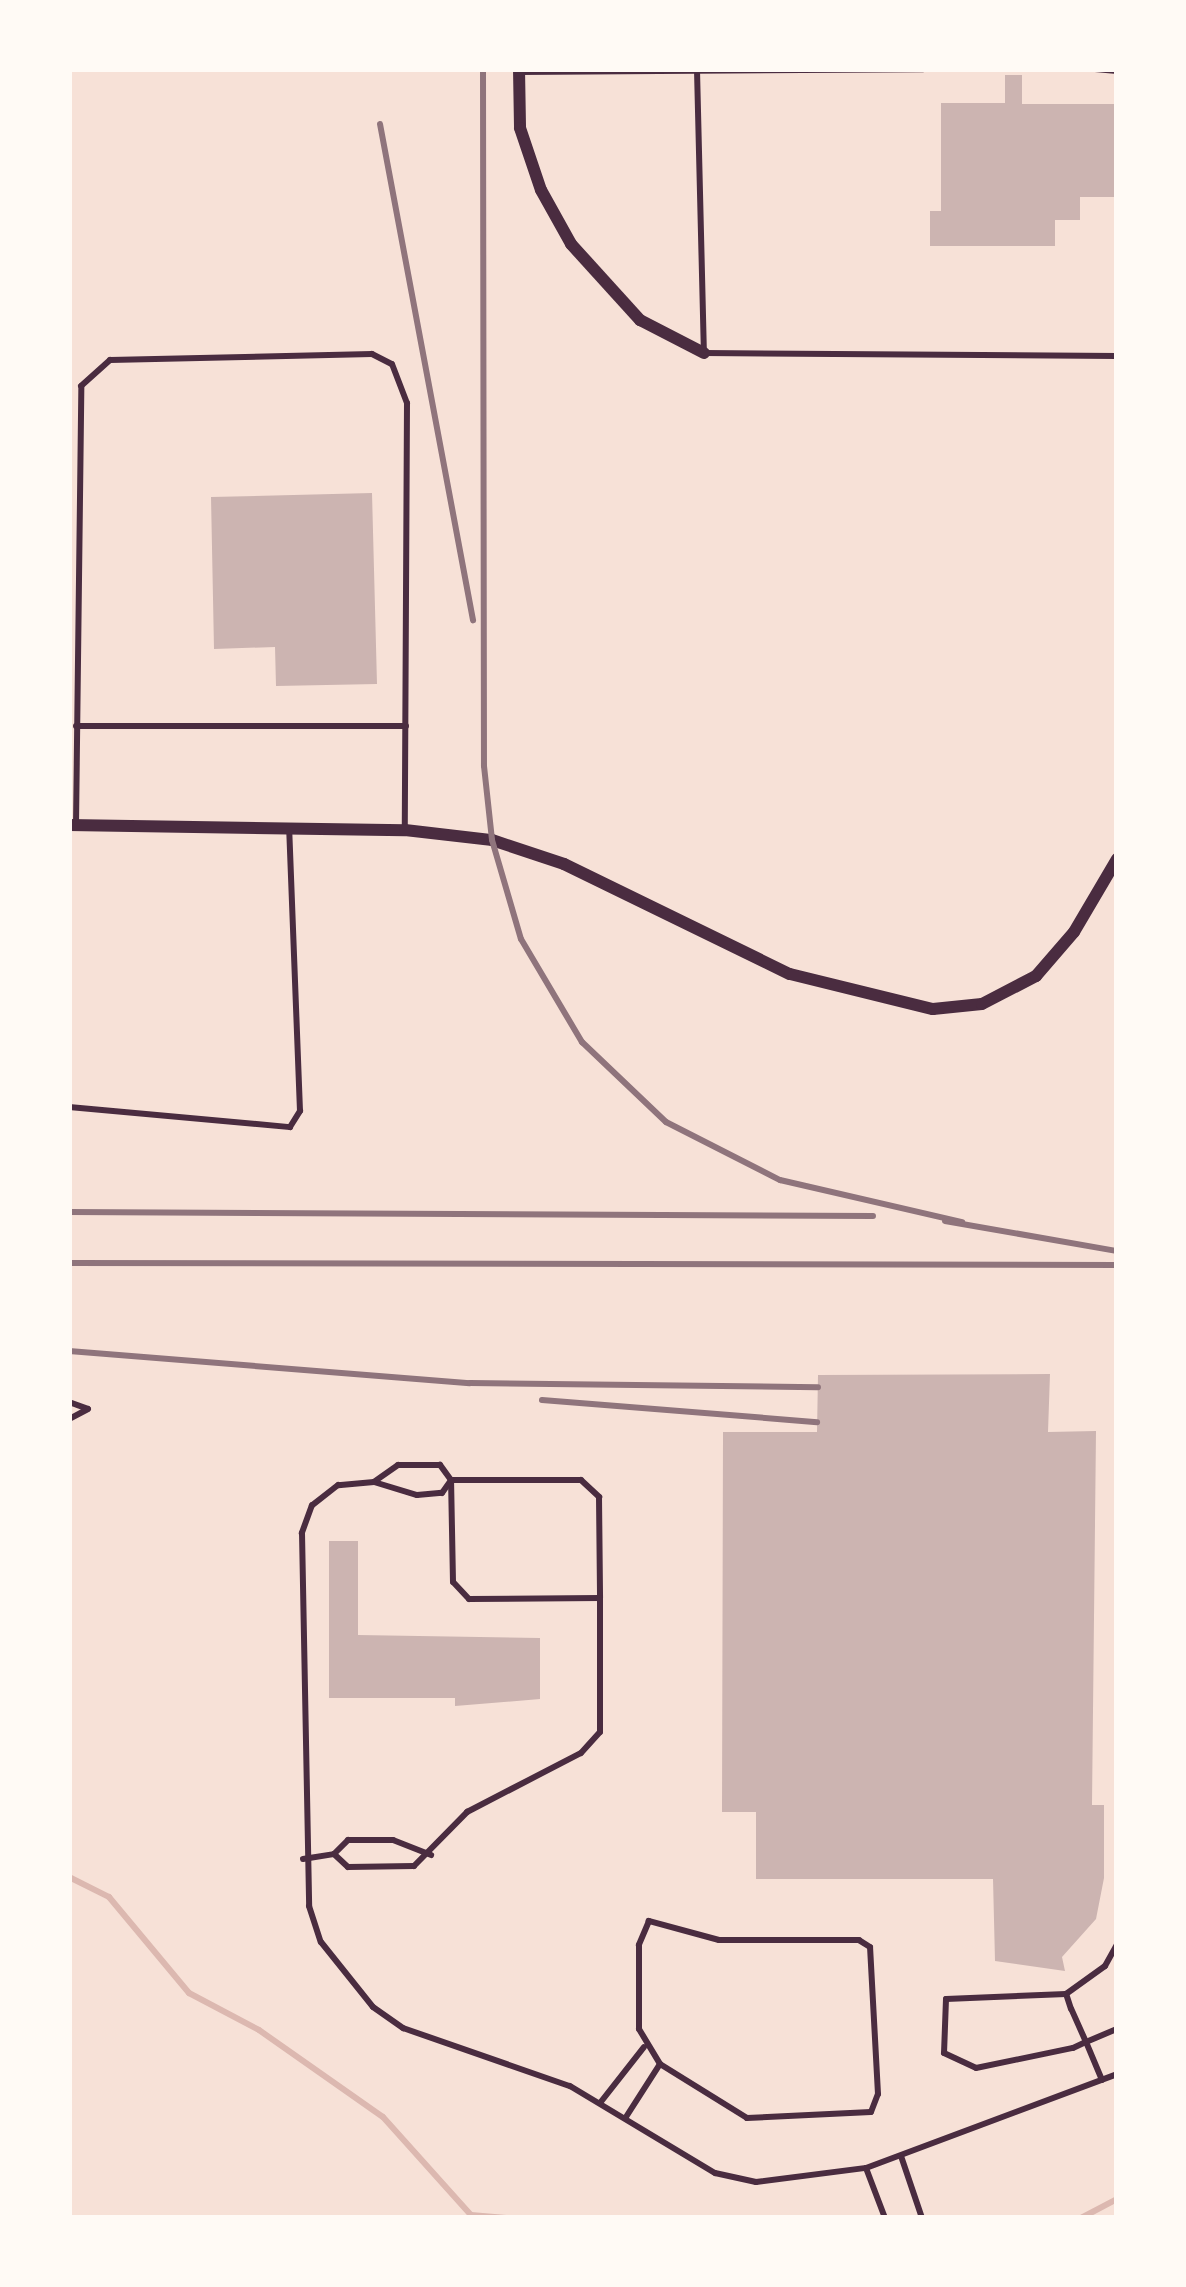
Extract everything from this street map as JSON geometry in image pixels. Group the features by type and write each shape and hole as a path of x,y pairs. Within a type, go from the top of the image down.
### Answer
{"street":[{"path":"519,70 520,128 541,190 571,244 640,320 704,353"},
{"path":"72,825 405,830 538,854 790,974 891,1005 982,1004 1036,976 1074,932 1117,859"}],"lane":[{"path":"519,70 923,69"},
{"path":"1095,69 1117,70"},
{"path":"698,70 704,353 1117,356"},
{"path":"72,825 76,404 91,374 110,360 372,354 392,364 407,403 405,830"},
{"path":"76,726 406,726"},
{"path":"69,1107 290,1127 300,1112 289,827"},
{"path":"69,1402 88,1409 69,1419"},
{"path":"374,1482 398,1465 440,1466 451,1480 454,1582 469,1599 600,1598"},
{"path":"451,1480 442,1493 417,1495 374,1482 338,1486 312,1505 302,1533 303,1859 321,1942 373,2007 403,2028 538,2072 737,2180 813,2180 866,2168 1117,2074"},
{"path":"334,1854 348,1867 392,1868 431,1855 466,1812 581,1753 601,1732 599,1497 581,1480 451,1480"},
{"path":"303,1859 334,1854 348,1840 393,1840 431,1855"},
{"path":"600,2103 644,2047 640,1945 649,1921 719,1940 859,1940 870,1947 878,2094 871,2112 747,2117 660,2063 644,2047"},
{"path":"1117,1944 1105,1966 1066,1994 946,1999 944,2053 976,2068 1086,2042 1117,2029"},
{"path":"1066,1994 1102,2080"},
{"path":"626,2117 660,2063"},
{"path":"901,2156 922,2218"},
{"path":"866,2168 885,2218"}],"building":[{"path":"1005,75 1022,75 1022,104 1117,104 1117,197 1080,197 1080,220 1055,220 1055,246 930,246 930,211 941,211 941,103 1005,103"},
{"path":"372,493 377,684 276,686 275,647 214,649 211,497"},
{"path":"1050,1374 1048,1432 1096,1431 1092,1805 1104,1805 1104,1878 1096,1919 1062,1957 1065,1971 995,1961 993,1879 756,1879 756,1812 722,1812 723,1432 817,1432 818,1375"},
{"path":"329,1541 358,1541 358,1635 540,1638 540,1699 455,1706 455,1698 329,1698"}],"waterway":[{"path":"69,1877 109,1897 189,1993 259,2030 383,2117 471,2215 509,2218"},
{"path":"1081,2218 1117,2199"},
{"path":"561,2218 584,2218"}],"railway":[{"path":"483,69 484,766 492,840 521,939 582,1042 666,1122 780,1180 962,1222"},
{"path":"380,124 473,620"},
{"path":"69,1212 873,1216"},
{"path":"945,1221 1117,1251"},
{"path":"69,1263 1117,1265"},
{"path":"69,1351 470,1383 818,1387"},
{"path":"542,1400 817,1422"}]}
